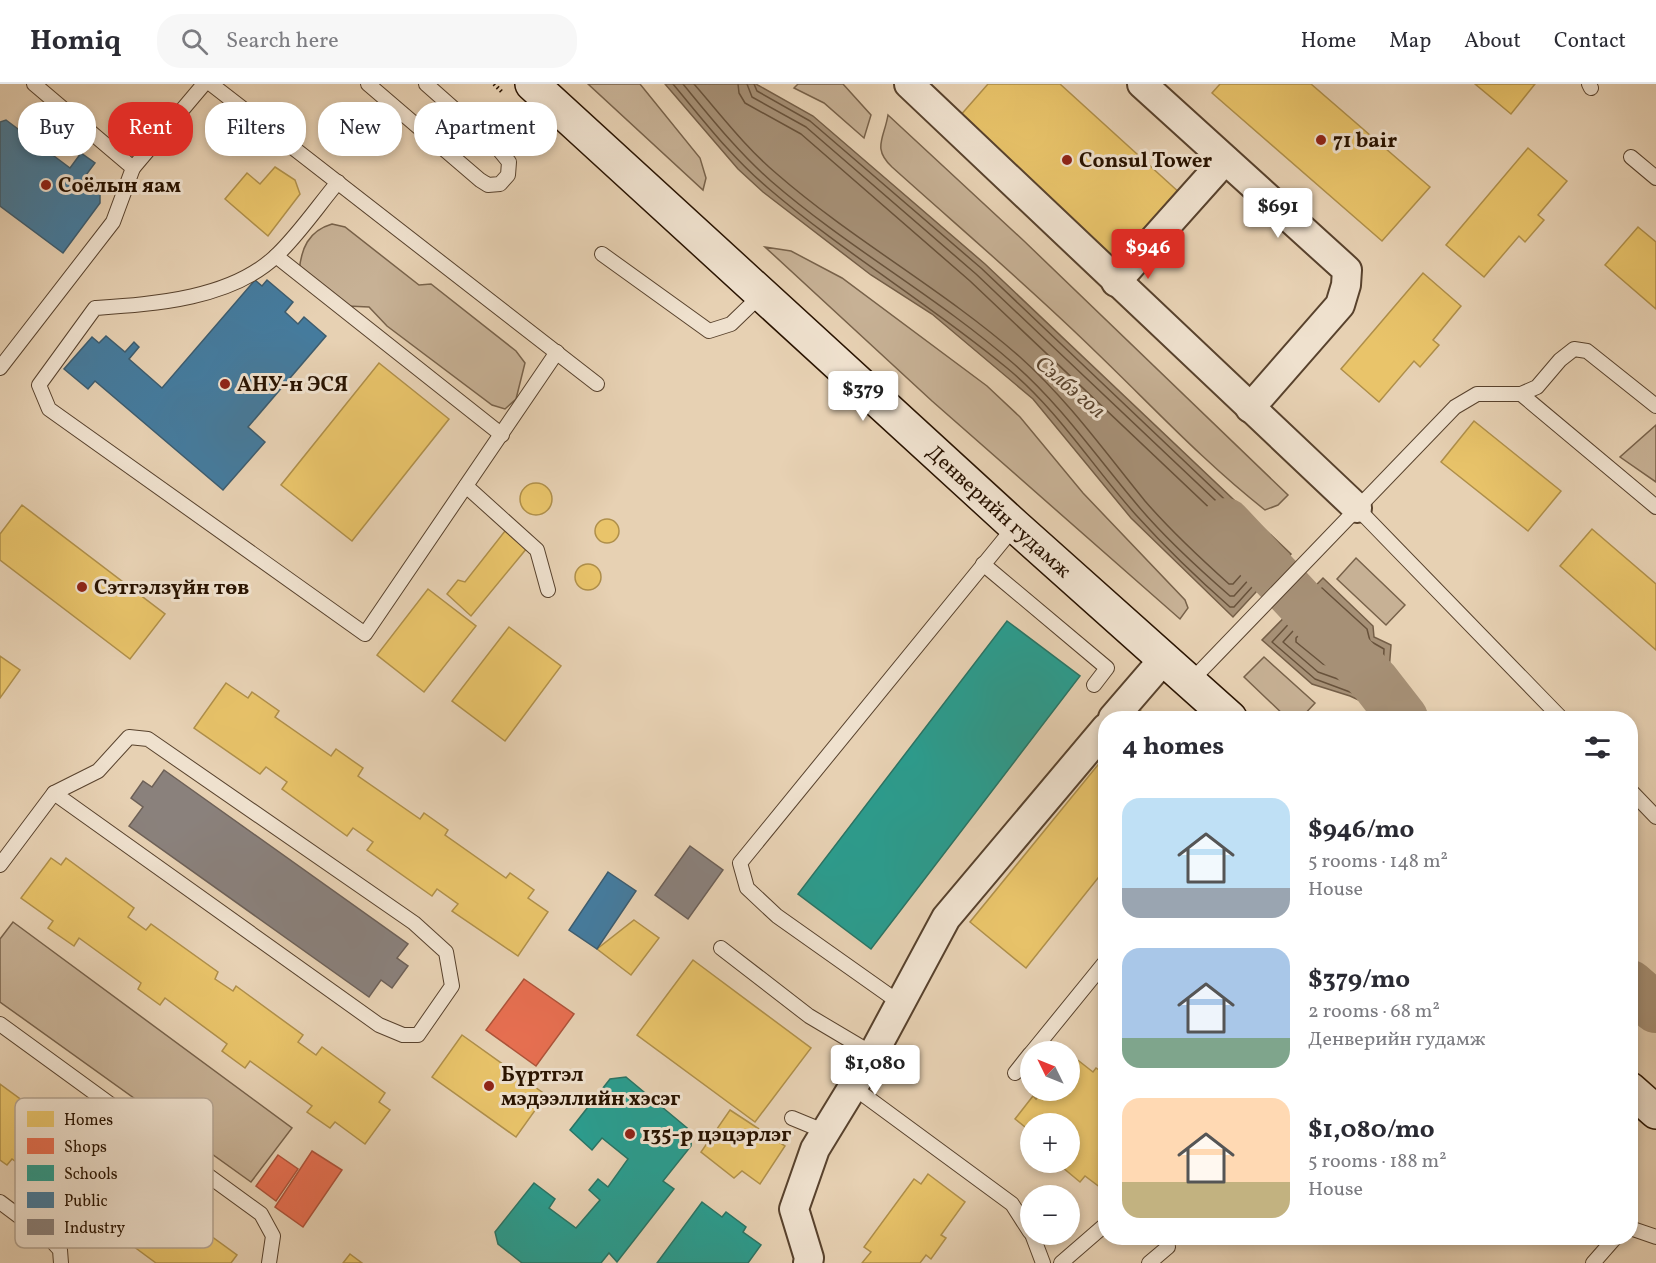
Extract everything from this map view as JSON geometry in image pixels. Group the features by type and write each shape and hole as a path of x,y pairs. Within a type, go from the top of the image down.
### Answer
{"street":[{"name":"Денверийн гудамж","path":"532,84 1014,526 1222,711"},
{"path":"909,84 1250,408 1349,517"},
{"path":"1142,84 1347,270 1346,285 1340,304 1250,408"},
{"path":"1116,282 1225,160"},
{"path":"1119,711 1163,660"},
{"path":"807,1263 809,1258 794,1209 815,1149 873,1054 946,918 1098,738"},
{"path":"1638,1096 1656,1112"}],"lane":[{"path":"34,84 133,168"},
{"path":"0,368 113,222 133,168 204,84"},
{"path":"211,84 597,384"},
{"path":"368,84 480,180 488,184 500,184 508,175 509,162 496,146 426,84"},
{"path":"1631,157 1656,178"},
{"path":"338,182 276,256 243,279 205,292 132,305 95,308 39,385 49,409 365,633 502,435 556,352"},
{"path":"602,254 709,331 730,324 761,295"},
{"path":"276,256 502,435"},
{"path":"1189,684 1455,407 1477,394 1521,394 1537,387 1560,360 1574,349 1587,351 1656,406"},
{"path":"1521,394 1656,507"},
{"path":"466,486 537,550 548,590"},
{"path":"1349,517 1554,711"},
{"path":"900,1003 777,916 747,888 740,863 1014,526"},
{"path":"982,564 1107,668 1094,685"},
{"path":"0,865 54,793 98,771 129,737 147,739 414,923 446,952 452,986 418,1035 403,1035 379,1025 54,793"},
{"path":"1638,798 1656,817"},
{"path":"721,948 809,1016 873,1054"},
{"path":"1041,1041 1098,971"},
{"path":"0,1024 102,1098"},
{"path":"1015,1073 1020,1067"},
{"path":"853,1087 1012,1204 1020,1216"},
{"path":"792,1118 826,1132"},
{"path":"213,1179 261,1214 273,1236 269,1263"},
{"path":"0,1202 15,1213"},
{"path":"1061,1263 1098,1231"},
{"path":"1638,1231 1656,1237"},
{"path":"1036,1245 1043,1263"},
{"path":"1593,1263 1609,1245"},
{"path":"1149,1263 1168,1247"},
{"path":"58,1248 62,1263"}],"shaded area":[{"path":"588,84 640,84 700,158 706,178 703,190"},
{"path":"798,84 843,84 871,115 864,138 824,103 794,88"},
{"path":"888,115 1024,241 1288,495 1278,505 1265,510 1243,492 1200,454 1048,306 892,167 881,149"},
{"path":"332,224 345,227 419,285 431,284 516,351 525,363 516,399 505,409 492,405 387,326 369,307 347,306 299,272 307,242 317,231"},
{"path":"765,247 791,251 842,278 987,386 1020,417 1083,493 1185,600 1188,608 1180,619 932,401"},
{"path":"1656,425 1656,482 1620,457"},
{"path":"1356,558 1405,605 1386,625 1337,579"},
{"path":"1264,657 1315,703 1308,711 1280,711 1244,677"},
{"path":"13,922 292,1128 251,1182 213,1155 213,1098 134,1098 0,1002 0,939"}],"water":[{"path":"665,84 756,84 813,116 985,264 1291,554 1233,617 1131,518 1033,399 932,314 871,275 763,192 738,169"},
{"path":"1323,578 1373,626 1374,637 1391,645 1389,671 1403,711 1383,711 1350,696 1312,684 1262,640"}],"building: Homes":[{"name":"Consul Tower","path":"988,84 1060,84 1182,195 1110,270 952,125"},
{"name":"71 bair","path":"1220,84 1311,84 1430,187 1382,241 1212,93"},
{"path":"1475,84 1535,84 1511,114"},
{"path":"1528,148 1567,181 1538,215 1544,220 1525,242 1519,236 1484,277 1446,245"},
{"path":"275,167 295,180 300,194 268,236 225,199 247,173 260,184"},
{"path":"1638,227 1656,242 1656,309 1605,265"},
{"path":"1423,273 1461,306 1433,340 1439,345 1420,367 1414,361 1379,402 1341,369"},
{"name":"АНУ-н ЭСЯ","path":"379,363 449,419 352,541 281,485"},
{"path":"1474,421 1561,491 1528,531 1441,462"},
{"path":"536,483 548,487 552,499 548,511 536,515 524,511 520,499 524,487"},
{"name":"Сэтгэлзүйн төв","path":"22,505 165,614 130,659 0,560 0,534"},
{"path":"607,519 616,522 619,531 616,540 607,543 598,540 595,531 598,522"},
{"path":"1592,529 1656,584 1656,650 1560,566"},
{"path":"505,531 527,548 471,616 447,594 458,580 465,582"},
{"path":"588,564 597,568 601,577 597,586 588,590 579,586 575,577 579,568"},
{"path":"428,589 476,626 424,692 377,655"},
{"path":"509,627 561,666 505,741 452,701"},
{"path":"0,656 20,670 0,698"},
{"path":"226,683 248,698 252,692 279,711 275,717 331,756 336,749 363,768 358,776 420,819 424,813 448,830 445,835 506,878 510,873 534,890 528,898 548,912 518,956 452,911 458,904 437,889 432,896 367,850 373,842 353,828 347,836 282,789 287,782 266,767 260,774 194,728"},
{"path":"1098,765 1098,878 1026,968 970,922"},
{"path":"51,858 61,865 66,858 134,908 128,917 146,930 151,924 218,972 215,979 233,991 236,986 303,1035 298,1042 316,1055 322,1047 385,1093 379,1102 390,1110 365,1144 335,1122 330,1128 307,1112 312,1106 250,1061 245,1068 222,1051 227,1044 165,998 160,1005 138,989 141,983 79,938 74,946 48,928 53,921 21,898"},
{"path":"634,920 659,938 631,975 597,949"},
{"path":"693,960 811,1048 755,1122 637,1035"},
{"name":"Бүртгэл мэдээллийн хэсэг","path":"462,1035 546,1095 516,1137 432,1077"},
{"path":"1080,1062 1093,1072 1096,1068 1098,1069 1098,1186 1085,1176 1080,1182 1069,1173 1080,1173 1080,1113 1020,1113 1020,1123 1015,1119 1029,1101 1080,1101"},
{"path":"0,1084 19,1098 15,1098 15,1161 12,1159 7,1165 0,1160"},
{"path":"730,1110 785,1146 760,1184 742,1171 734,1178 701,1152"},
{"path":"928,1174 965,1202 941,1235 946,1238 931,1259 926,1255 920,1263 862,1263 871,1252 864,1247 914,1179 921,1184"},
{"path":"213,1238 237,1255 231,1263 156,1263 136,1248 213,1248"},
{"path":"350,1254 362,1263 343,1263"}],"building: Shops":[{"path":"524,979 574,1014 536,1066 486,1030"},
{"path":"312,1151 342,1170 303,1227 275,1207"},
{"path":"278,1155 298,1169 276,1201 256,1186"}],"building: Schools":[{"path":"1007,621 1080,676 871,949 798,894"},
{"path":"626,1077 692,1132 691,1146 663,1181 674,1189 617,1262 609,1253 601,1263 522,1263 498,1244 495,1232 534,1183 555,1199 549,1208 576,1228 600,1200 589,1190 598,1179 608,1187 628,1159 602,1138 592,1150 570,1130 610,1079"},
{"path":"702,1202 722,1217 726,1212 746,1227 743,1232 761,1245 748,1263 657,1263"}],"building: Public":[{"name":"Соёлын яам","path":"6,120 18,129 18,156 54,156 70,168 79,156 85,156 95,163 83,179 100,191 100,203 63,253 0,206 0,122"},
{"name":"АНУ-н ЭСЯ","path":"255,280 262,286 267,280 293,302 285,312 298,324 304,317 326,336 248,427 265,442 223,490 95,381 88,389 64,369 92,337 99,343 106,336 125,352 134,342 139,347 129,359 162,388"},
{"path":"608,872 636,891 597,949 569,930"}],"building: Industry":[{"path":"164,770 408,944 397,958 408,966 392,988 381,980 369,997 129,826 143,807 131,798 143,781 152,787"},
{"path":"690,846 723,870 688,919 655,895"}],"waterway":[{"name":"Сэлбэ гол","path":"1226,523 1375,682 1398,711"},
{"name":"Сэлбэ гол","path":"1638,992 1656,1008"}],"place":[{"name":"71 bair","path":"1321,140"},
{"name":"Consul Tower","path":"1067,160"},
{"name":"Соёлын яам","path":"46,185"},
{"name":"АНУ-н ЭСЯ","path":"225,384"},
{"name":"Сэтгэлзүйн төв","path":"82,587"},
{"name":"Бүртгэл мэдээллийн хэсэг","path":"489,1086"},
{"name":"135-р цэцэрлэг","path":"630,1134"}]}
